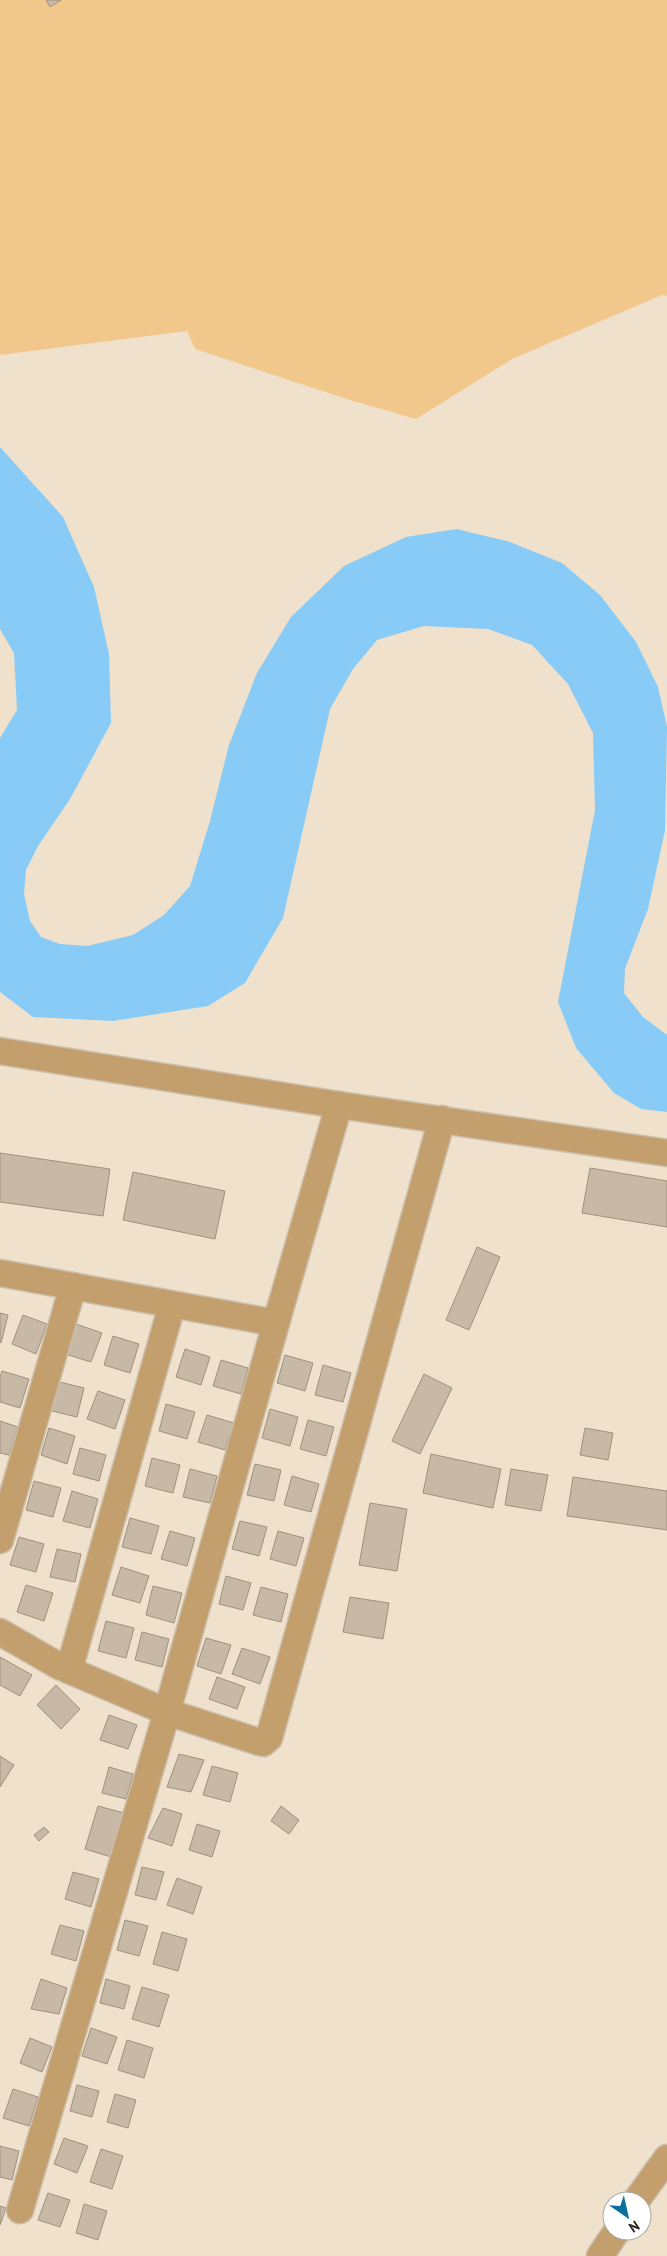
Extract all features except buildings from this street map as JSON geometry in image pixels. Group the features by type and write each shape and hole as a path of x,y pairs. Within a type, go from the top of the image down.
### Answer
{"street":[{"path":"0,1051 340,1106 442,1119 667,1153"},
{"path":"20,2210 167,1712 276,1323 340,1106"},
{"path":"0,1632 69,1670 167,1712 258,1742 263,1743 270,1738 442,1119"},
{"path":"0,1273 276,1323"},
{"path":"0,1540 72,1286"},
{"path":"69,1670 172,1305"},
{"path":"643,2191 667,2158"},
{"path":"600,2256 610,2241"}],"shaded area":[{"path":"0,0 667,0 667,296 662,295 512,359 416,419 353,401 195,349 187,331 0,355"}],"water":[{"path":"0,447 63,517 94,587 109,654 111,723 70,799 38,846 26,870 24,894 30,921 41,937 60,944 87,946 133,935 164,915 190,886 210,821 229,745 257,673 291,617 344,566 406,537 457,529 510,542 562,563 600,595 636,642 658,687 667,727 665,830 648,909 625,969 624,993 643,1017 667,1035 667,1112 641,1109 614,1093 576,1048 558,1002 595,810 593,733 568,684 532,645 488,629 424,626 377,640 353,669 330,709 283,918 245,983 208,1006 113,1021 33,1017 0,992 0,738 17,710 14,653 0,629"}]}
